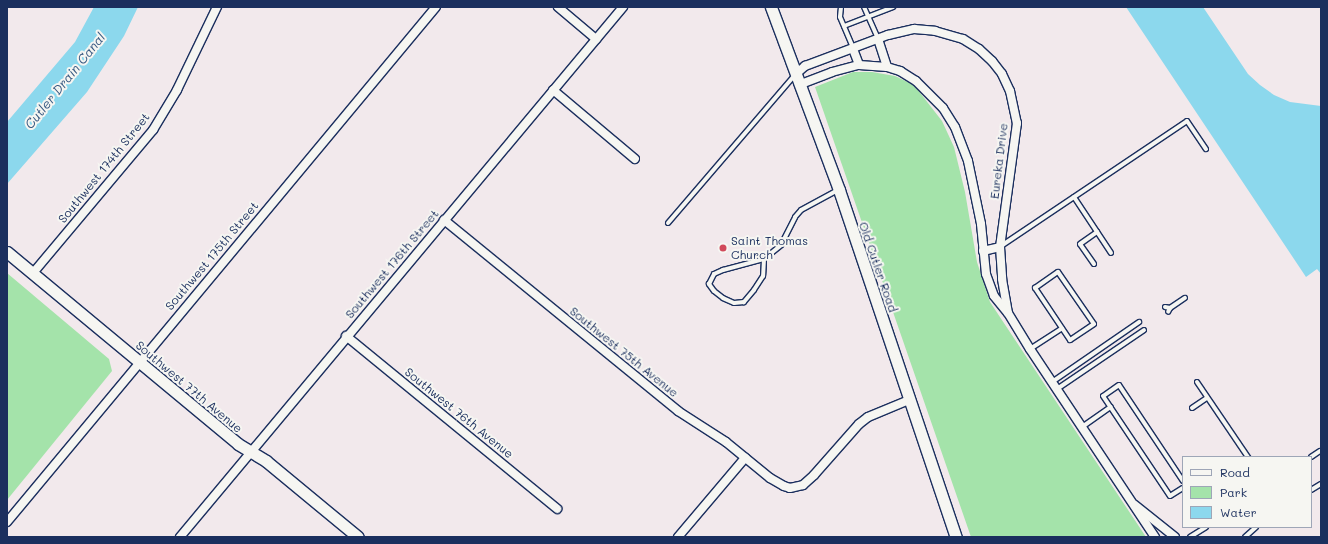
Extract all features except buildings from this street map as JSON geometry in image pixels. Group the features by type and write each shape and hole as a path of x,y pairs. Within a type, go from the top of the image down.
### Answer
{"main road":[{"name":"Old Cutler Road","path":"771,7 799,78 839,190 956,537"},
{"name":"Southwest 77th Avenue","path":"7,252 238,444 266,461 358,537"}],"street":[{"name":"Southwest 174th Street","path":"33,273 153,130 177,90 217,7"},
{"name":"Southwest 175th Street","path":"7,522 436,7"},
{"path":"558,7 596,39"},
{"name":"Southwest 176th Street","path":"180,537 346,336 623,7"},
{"name":"Eureka Drive","path":"799,78 806,66 898,32 914,30 945,33 962,39 979,49 1002,74 1010,90 1017,123 1000,247 1002,279 1008,313"},
{"path":"878,39 887,67"},
{"path":"853,49 859,65"},
{"name":"Eureka Drive","path":"799,78 859,65 887,67 904,74 924,86 943,108 955,128 968,161 981,224 983,251 990,287 994,296 1008,313 1030,350 1155,537"},
{"path":"553,90 635,159"},
{"name":"Southwest 75th Avenue","path":"444,220 678,411 715,434 776,482 790,488 797,488 808,481 849,433 864,420 909,400"},
{"path":"983,251 1000,247"},
{"name":"Southwest 76th Avenue","path":"346,336 558,509"},
{"path":"678,537 745,458"},
{"name":"Eureka Drive","path":"1133,504 1175,537"}],"lane":[{"path":"841,7 840,17 853,49"},
{"path":"864,7 878,39"},
{"path":"844,26 893,7"},
{"path":"668,223 799,78"},
{"path":"1000,247 1187,121 1206,149"},
{"path":"764,259 763,276 744,302 734,303 723,298 714,291 709,284 714,274 723,270 764,259 781,245 795,217 801,210 839,190"},
{"path":"1074,196 1111,252"},
{"path":"1094,264 1080,244 1097,232"},
{"path":"1058,272 1094,324 1070,340 1062,328 1034,288 1058,272"},
{"path":"1165,308 1169,310 1184,298"},
{"path":"1052,382 1139,322"},
{"path":"1030,350 1062,328"},
{"path":"1057,390 1144,330"},
{"path":"1197,382 1247,456"},
{"path":"1182,480 1119,385 1103,396 1170,496 1182,489"},
{"path":"1192,408 1207,398"},
{"path":"1082,427 1111,408"},
{"path":"1312,456 1320,451"},
{"path":"1312,489 1321,484"},
{"path":"1190,537 1204,528"},
{"path":"1245,537 1255,528"}],"green space":[{"path":"853,72 872,72 895,76 914,85 942,121 954,147 965,192 977,262 990,302 1146,537 971,537 815,87"},
{"path":"7,273 109,359 112,371 7,500"}],"water":[{"name":"Cutler Drain Canal","path":"94,7 138,7 124,36 87,92 7,184 7,122 75,42"},
{"path":"1126,7 1203,7 1248,74 1260,85 1274,95 1290,102 1321,106 1321,274 1317,269 1306,277"}],"place":[{"name":"Saint Thomas Church","path":"723,248"}]}
